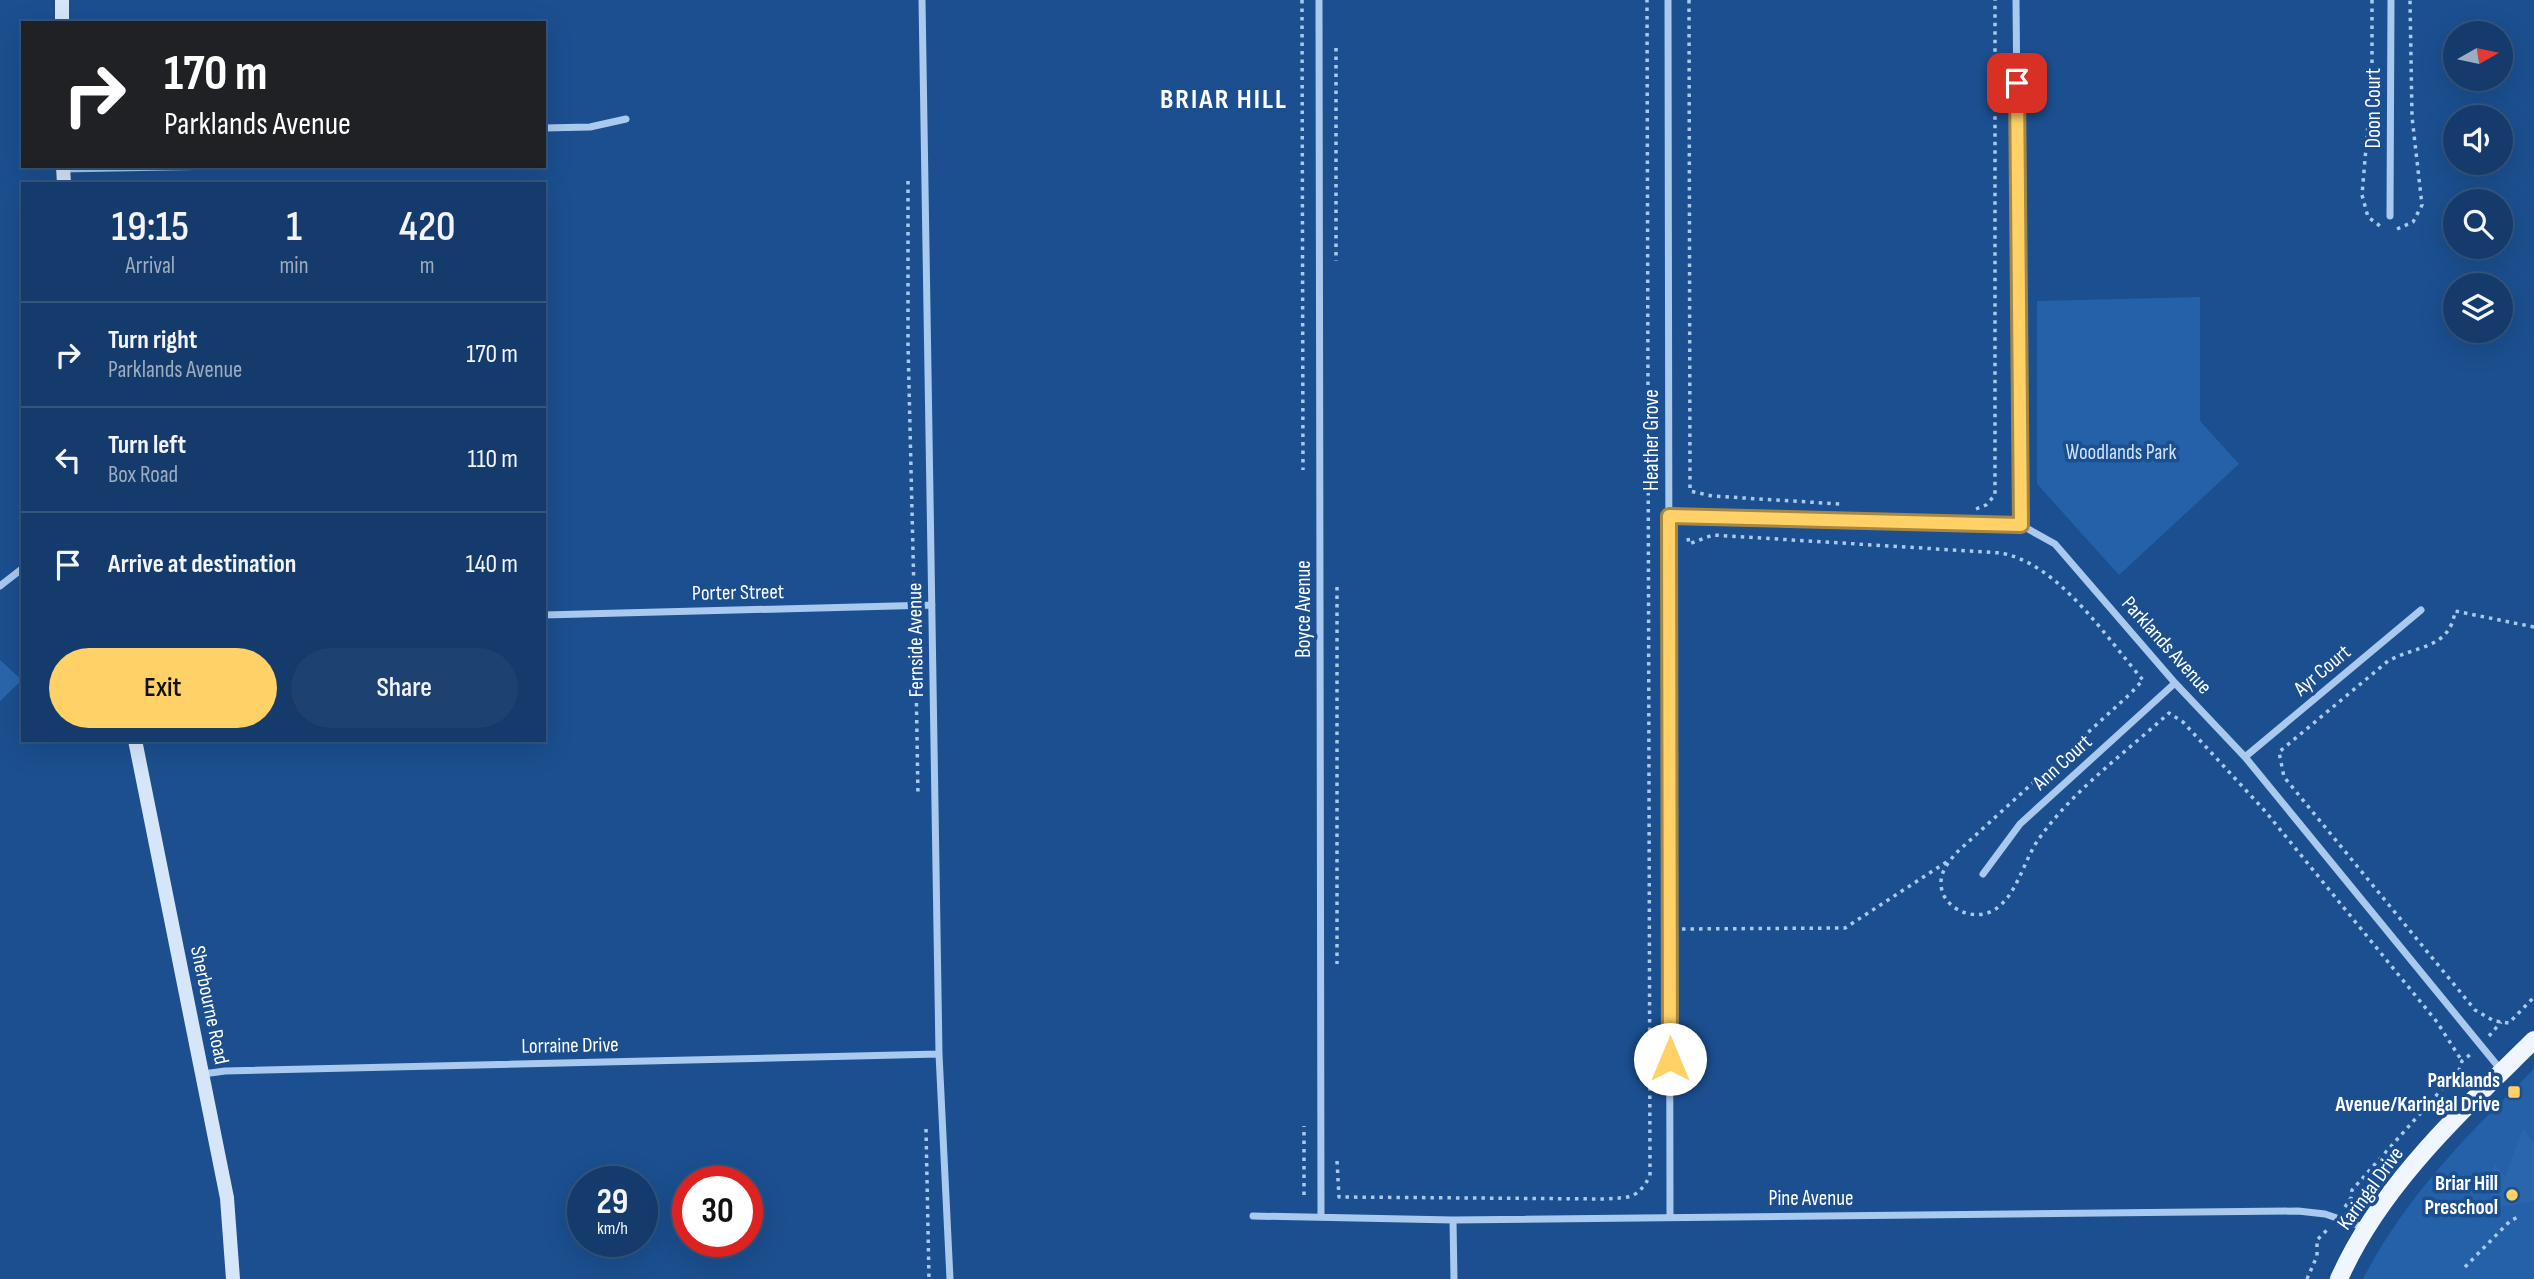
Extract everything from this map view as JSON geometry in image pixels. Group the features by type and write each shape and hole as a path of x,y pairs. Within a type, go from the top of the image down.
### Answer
{"main road":[{"path":"62,0 62,21"},
{"name":"Sherbourne Road","path":"135,742 227,1198 233,1279"},
{"name":"Karingal Drive","path":"2339,1279 2367,1228 2421,1156 2534,1040"}],"street":[{"name":"Fernside Avenue","path":"922,0 939,1054 950,1279"},
{"name":"Boyce Avenue","path":"1319,0 1321,1217"},
{"name":"Heather Grove","path":"1668,0 1670,1217"},
{"path":"2016,0 2021,525"},
{"name":"Doon Court","path":"2390,0 2390,216"},
{"path":"546,128 590,127 626,119"},
{"path":"63,173 175,168"},
{"name":"Parklands Avenue","path":"1669,516 2021,525 2055,544 2175,683 2245,757 2502,1071"},
{"path":"0,586 21,570"},
{"name":"Porter Street","path":"546,615 932,605"},
{"name":"Ayr Court","path":"2245,757 2421,610"},
{"name":"Ann Court","path":"1983,874 2020,824 2175,683"},
{"name":"Lorraine Drive","path":"203,1074 225,1071 939,1054"},
{"name":"Pine Avenue","path":"1253,1216 1453,1220 2298,1212 2337,1218 2367,1228"},
{"path":"1453,1220 1454,1279"}],"path":[{"path":"1337,1158 1339,1197 1627,1198 1641,1192 1650,1176 1647,0"},
{"path":"1689,0 1689,492 1712,496 1851,505"},
{"path":"1970,512 1986,505 1995,495 1995,0"},
{"path":"1336,41 1336,272"},
{"path":"1336,587 1337,964"},
{"path":"2534,627 2455,611 2453,626 2446,635 2437,642 2403,652 2388,661 2279,752 2284,777 2474,1010 2509,1023 2534,996"},
{"path":"1670,929 1845,928 1953,858"},
{"path":"2307,1279 2318,1256 2316,1240 2337,1218 2351,1198 2352,1190 2459,1070 2462,1061 2481,1045 2501,1022"},
{"path":"2465,1266 2510,1222 2520,1216"}],"green space":[{"name":"Woodlands Park","path":"2200,297 2200,421 2239,464 2119,575 2037,484 2037,301"},
{"path":"2534,1069 2534,1279 2363,1279 2418,1193 2462,1142"}],"building":[{"path":"0,660 21,681 0,701"},
{"name":"Briar Hill Preschool","path":"2523,1129 2534,1143 2534,1201 2500,1207 2485,1189 2495,1164 2505,1177"}],"place":[{"name":"Parklands Avenue/Karingal Drive","path":"2514,1092"},
{"name":"Briar Hill Preschool","path":"2512,1195"}],"district":[{"name":"BRIAR HILL","path":"1224,98"}],"route":[{"path":"1670,1059 1669,516 2021,525 2017,83"}]}
